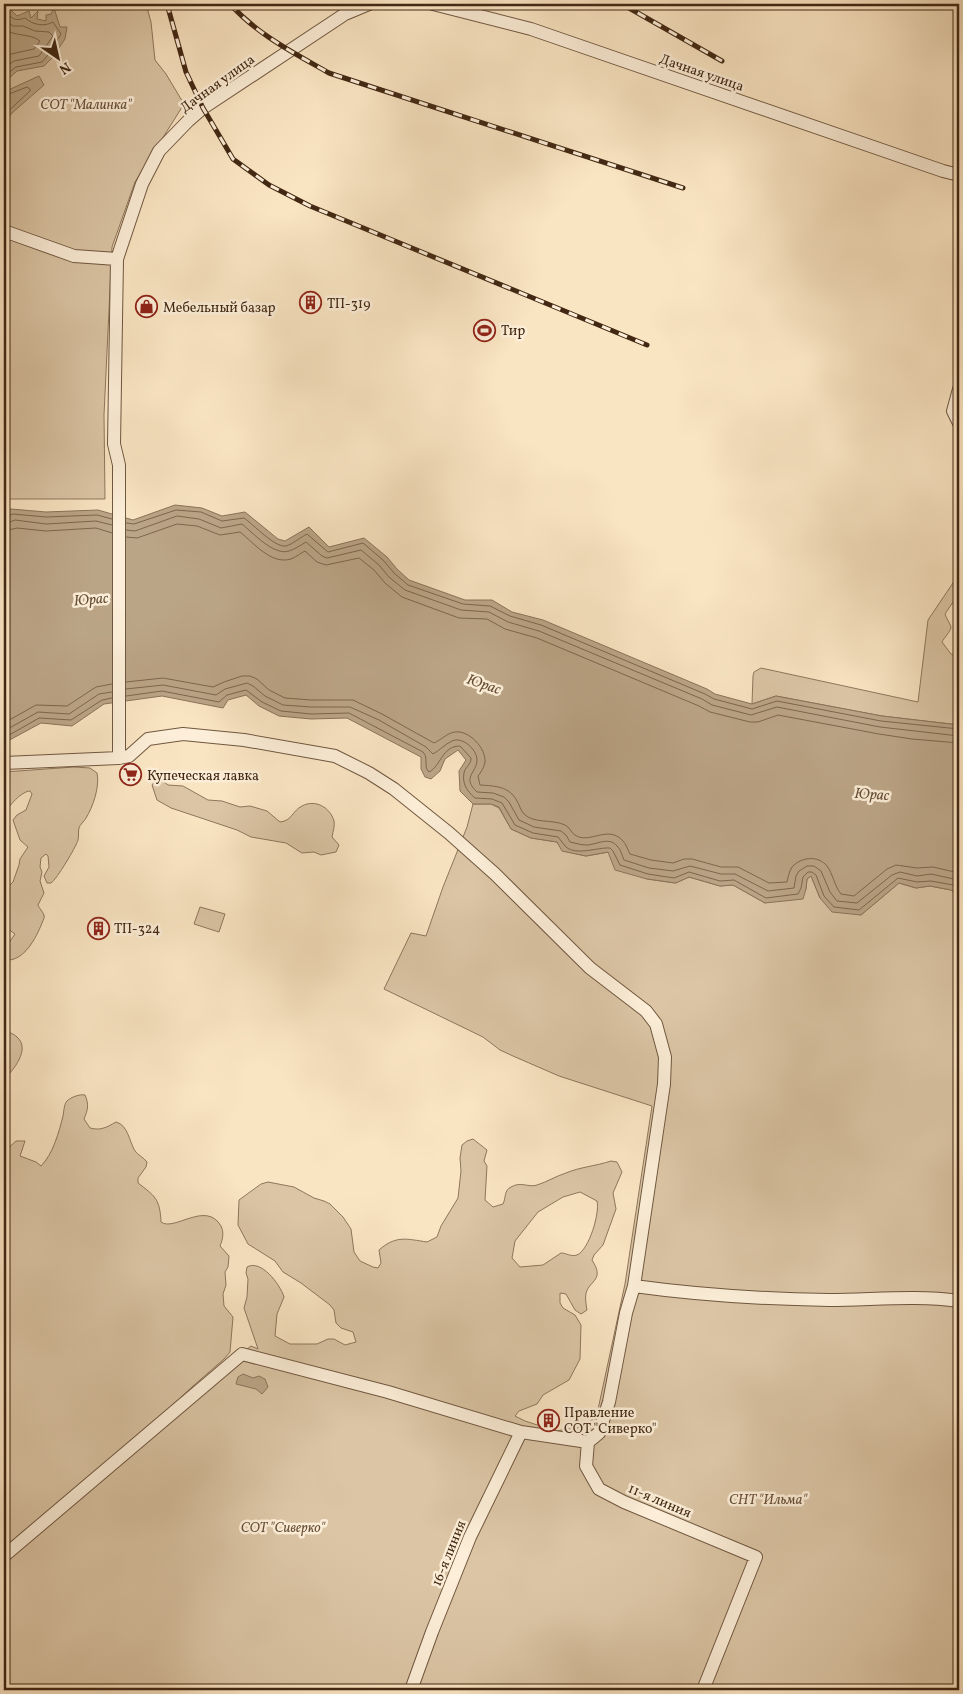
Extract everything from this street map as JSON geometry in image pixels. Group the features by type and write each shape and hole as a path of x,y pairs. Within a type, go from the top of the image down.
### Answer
{"street":[{"name":"Дачная улица","path":"118,758 119,465 114,444 117,259 142,184 159,152 188,121 203,108 345,14 369,4"},
{"name":"Дачная улица","path":"433,4 530,29 959,175"},
{"path":"4,231 74,256 117,259"},
{"path":"959,389 953,411 959,423"},
{"path":"4,763 118,758 129,756 148,739 183,734 244,740 335,756 369,773 394,789 450,833 495,874 590,968 646,1011 656,1024 666,1057 664,1084 634,1286 626,1312 609,1402 599,1433 588,1442 521,1432 388,1392 242,1354 4,1556"},
{"path":"634,1286 684,1293 740,1296 829,1300 920,1298 959,1301"},
{"name":"16-я линия","path":"411,1690 470,1537 521,1432"},
{"name":"11-я линия","path":"588,1442 586,1466 599,1489 624,1502 756,1557 703,1690"}],"green space":[{"name":"СОТ \"Малинка\"","path":"4,4 146,4 151,22 155,60 184,104 135,182 112,247 104,415 105,499 4,499"},
{"path":"959,574 959,593 945,614 951,629 942,642 951,654 959,658 959,725 882,716 776,696 752,704 754,672 761,668 918,702 928,620"},
{"path":"74,767 90,768 97,773 98,784 93,802 89,813 79,829 78,840 74,849 51,883 47,883 44,876 49,867 48,856 46,854 41,858 40,867 42,872 40,881 44,893 38,905 44,915 44,919 28,948 18,957 12,960 5,960 4,950 15,934 4,926 6,889 13,882 20,859 28,847 20,840 13,820 17,815 26,810 32,794 30,791 19,796 4,815 4,772"},
{"path":"156,780 163,781 168,785 183,786 208,800 222,801 240,807 250,806 267,811 280,822 290,818 302,806 312,803 317,804 326,808 332,816 334,825 332,837 339,845 336,852 321,855 314,852 302,853 286,843 251,837 237,830 171,808 157,800 152,785"},
{"path":"473,804 491,804 499,808 511,829 531,838 557,842 563,851 586,856 609,852 647,879 675,883 689,877 720,886 733,885 765,903 806,889 807,879 811,876 820,898 861,915 899,883 916,888 930,886 951,890 959,898 959,1690 4,1690 4,1152 16,1141 25,1141 20,1156 41,1166 55,1143 65,1104 73,1097 85,1095 88,1107 84,1119 90,1128 101,1129 116,1122 126,1130 135,1151 147,1162 146,1167 138,1178 138,1183 156,1199 161,1222 167,1224 199,1216 207,1216 215,1219 222,1228 223,1236 220,1246 229,1256 228,1267 225,1272 224,1306 233,1317 230,1352 165,1412 251,1346 258,1349 244,1308 247,1297 247,1267 252,1265 258,1266 269,1274 284,1297 277,1314 275,1336 290,1344 317,1344 328,1339 334,1339 345,1345 356,1342 353,1332 341,1328 336,1323 334,1310 330,1305 283,1272 275,1261 248,1244 238,1225 239,1200 261,1184 268,1182 294,1187 330,1204 343,1217 351,1229 354,1252 360,1261 378,1268 381,1263 379,1250 385,1245 402,1239 427,1242 437,1237 441,1226 458,1198 462,1145 467,1141 473,1139 487,1150 484,1161 487,1166 485,1200 493,1207 503,1204 507,1190 515,1185 534,1186 577,1169 611,1161 617,1162 622,1172 613,1193 616,1209 603,1245 592,1260 596,1267 597,1276 586,1293 587,1310 581,1314 575,1310 566,1294 560,1293 560,1303 563,1308 575,1315 581,1325 580,1359 569,1380 543,1395 537,1404 519,1411 515,1416 556,1431 586,1426 597,1414 625,1284 652,1106 559,1076 513,1056 500,1050 483,1037 384,989 411,933 426,936 467,827","holes":["580,1192 597,1201 597,1214 593,1231 586,1246 577,1255 561,1253 543,1265 520,1267 512,1258 515,1241 538,1212 563,1197"]},
{"path":"200,907 225,914 219,932 194,924"},
{"path":"4,1028 17,1037 21,1042 22,1048 19,1060 4,1079"}],"water":[{"path":"4,4 18,4 10,9 17,16 29,11 31,18 38,11 37,19 46,21 46,15 51,14 54,8 60,27 67,27 65,39 44,66 17,71 4,83 5,36"},
{"path":"39,76 44,85 12,113 4,123 4,92"},
{"name":"Юрас","path":"175,505 202,508 222,516 245,512 278,539 285,541 309,527 329,547 364,538 387,557 409,580 465,600 492,600 512,612 543,620 715,694 752,704 776,696 882,716 959,725 959,898 951,890 930,886 916,888 899,883 861,915 832,912 820,898 811,876 807,879 803,899 765,903 733,885 720,886 689,877 676,883 647,879 615,870 608,852 586,856 562,851 557,842 531,838 511,829 499,807 491,804 473,804 460,791 459,771 466,760 458,750 445,759 440,771 431,779 425,777 421,769 421,757 347,718 311,719 279,716 259,706 246,695 228,700 223,708 162,696 104,704 72,726 41,723 4,743 4,514 11,509 46,512 98,510 133,520"},
{"path":"243,1374 253,1378 259,1376 265,1379 268,1387 262,1394 256,1389 236,1384 238,1377"}],"railway":[{"path":"167,4 186,72 203,108 233,159 269,185 310,206 647,345"},
{"path":"230,4 264,34 329,73 683,188"},
{"path":"622,4 722,61"}],"place":[{"name":"ТП-319","path":"311,303"},
{"name":"Мебельный базар","path":"147,307"},
{"name":"Тир","path":"485,330"},
{"name":"Купеческая лавка","path":"131,775"},
{"name":"ТП-324","path":"98,928"},
{"name":"Правление СОТ \"Сиверко\"","path":"548,1420"}],"park label":[{"name":"СНТ \"Ильма\"","path":"768,1499"},
{"name":"СОТ \"Сиверко\"","path":"283,1527"}]}
